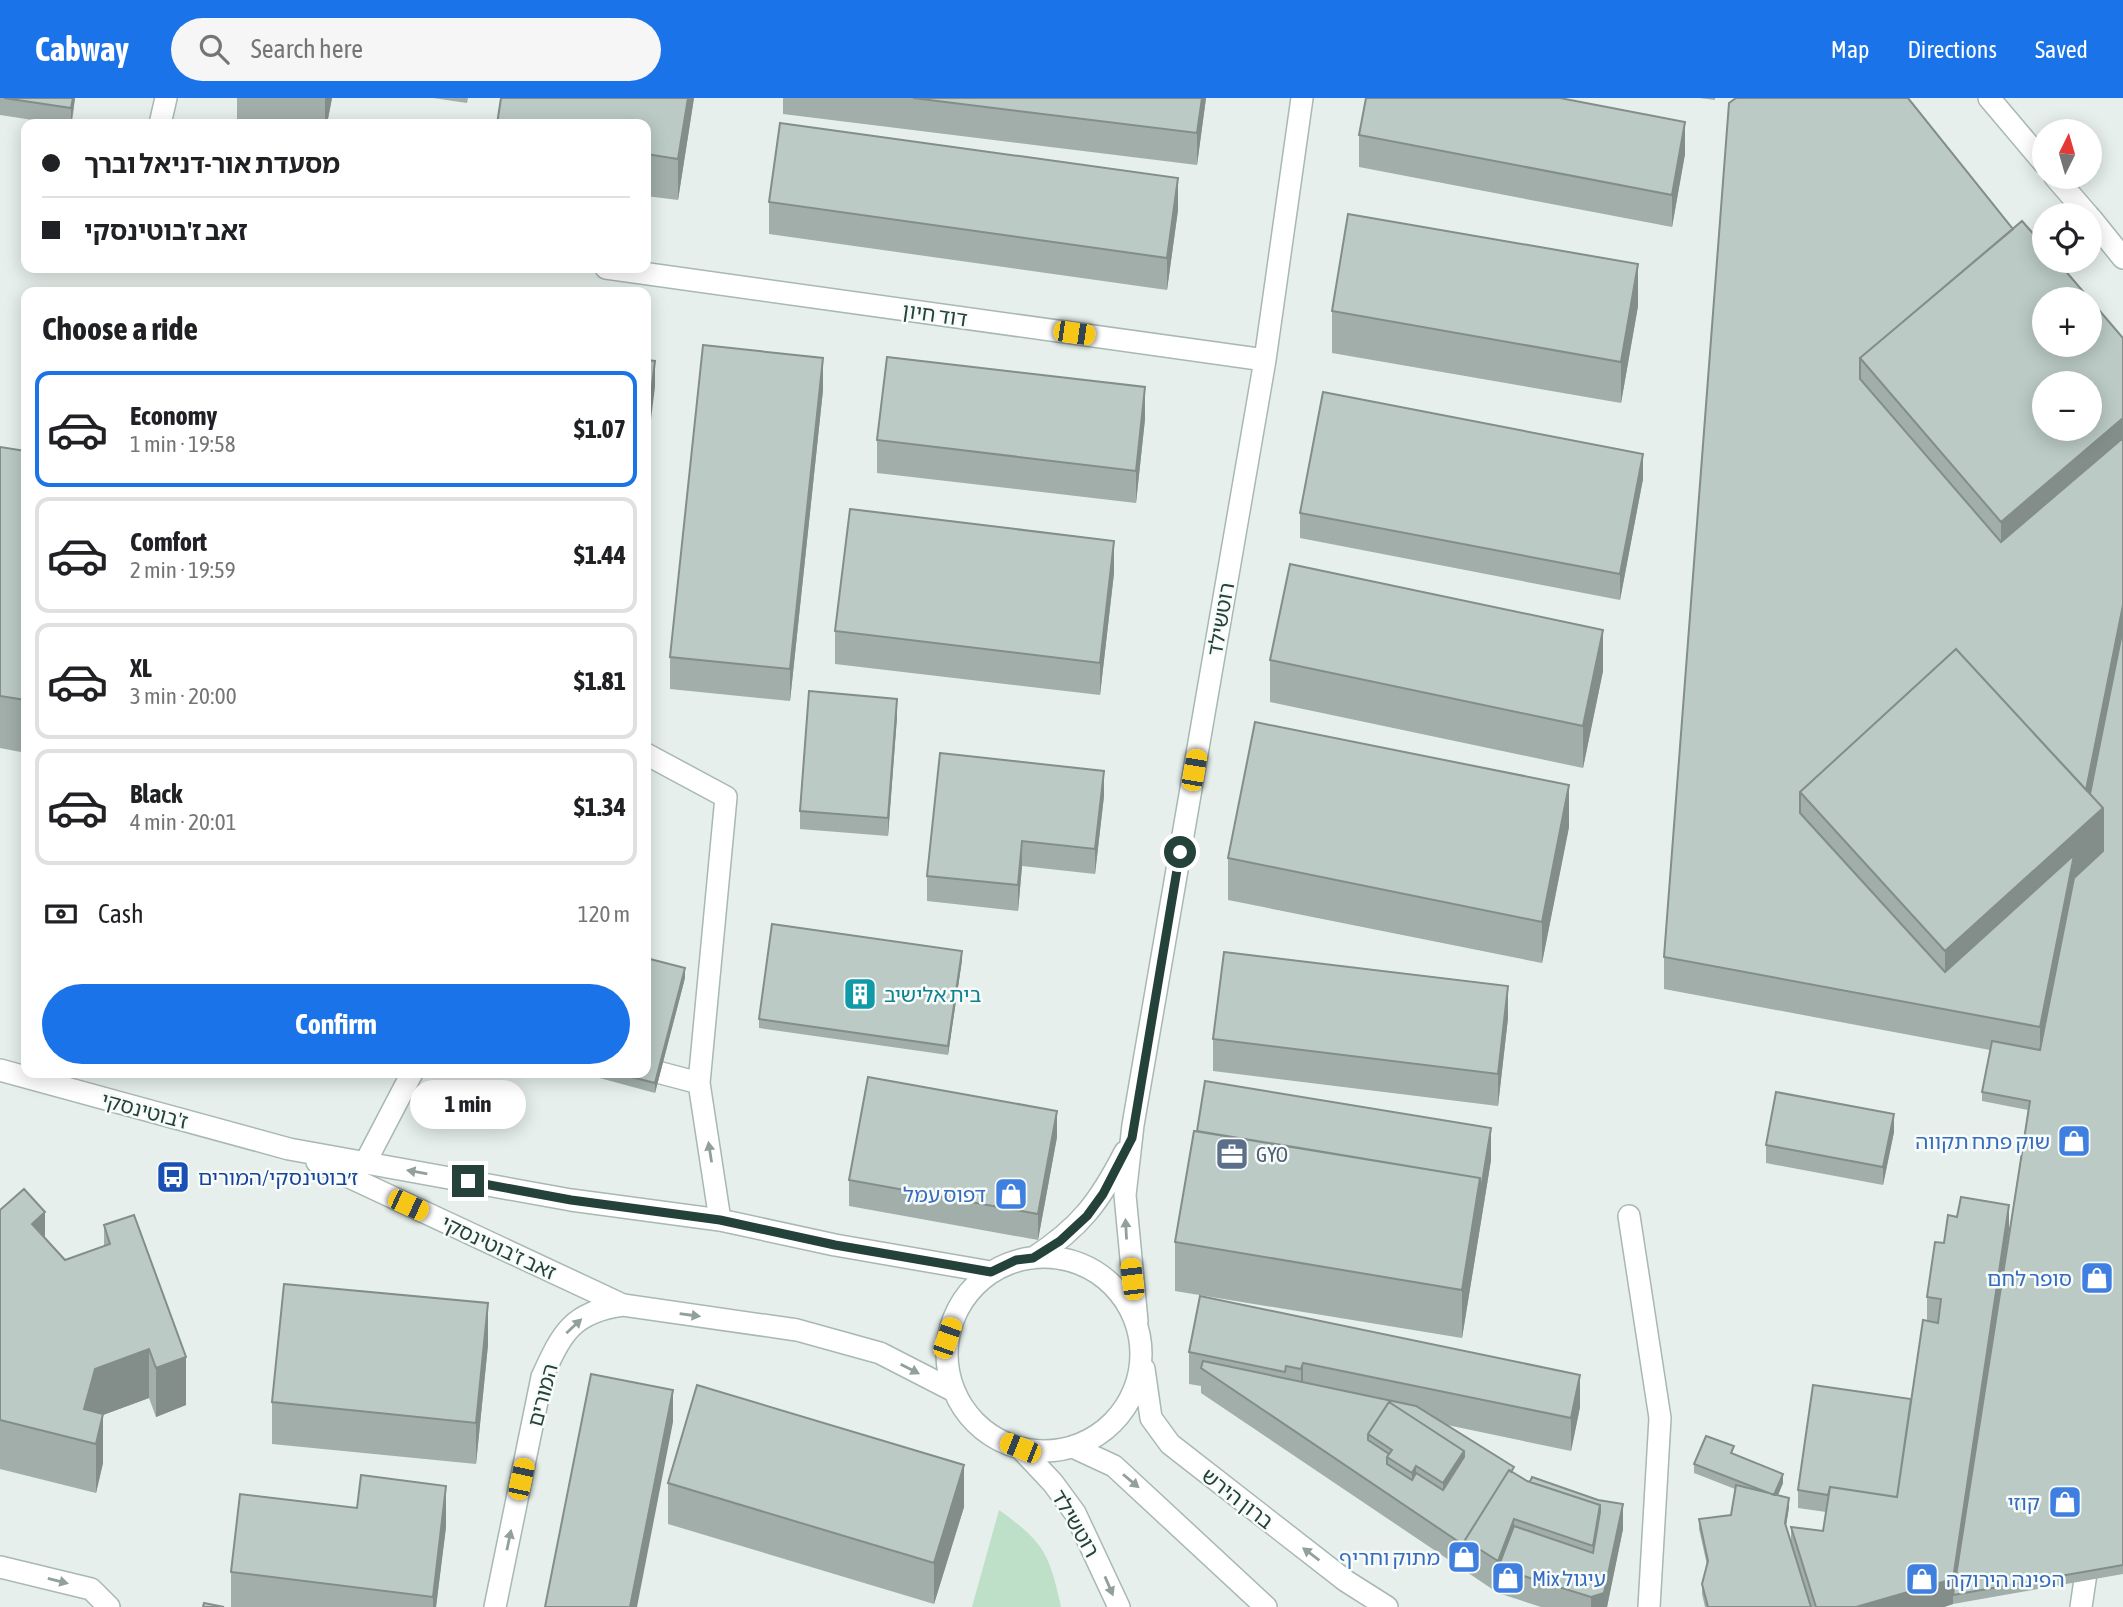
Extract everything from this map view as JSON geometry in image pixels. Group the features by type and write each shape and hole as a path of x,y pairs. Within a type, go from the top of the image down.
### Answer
{"street":[{"path":"161,119 166,98"},
{"name":"רוטשילד","path":"1136,1321 1125,1195 1132,1138 1265,360 1301,98"},
{"path":"1989,98 2032,149"},
{"path":"2065,189 2077,203"},
{"path":"2102,232 2123,258"},
{"name":"דוד חיון","path":"642,273 1265,360"},
{"path":"651,757 726,797 699,1083 720,1220"},
{"name":"ז'בוטינסקי","path":"0,1070 21,1076"},
{"path":"651,1070 699,1083"},
{"name":"ז'בוטינסקי","path":"29,1078 289,1149"},
{"path":"365,1163 409,1078"},
{"name":"רוטשילד","path":"1033,1258 1060,1241 1087,1216 1103,1194 1132,1138"},
{"name":"זאב ז'בוטינסקי","path":"289,1149 571,1200 720,1220 835,1245 991,1272"},
{"name":"זאב ז'בוטינסקי","path":"289,1149 623,1305 797,1330 880,1353 954,1391"},
{"path":"1629,1216 1660,1418 1649,1607"},
{"path":"1044,1256 1071,1261 1096,1271 1120,1293 1136,1321 1142,1353 1137,1385 1128,1404 1096,1437 1073,1447 1049,1451 1020,1448 992,1436 970,1416 954,1391 947,1364 947,1338 956,1312 969,1290 991,1272 1016,1260 1033,1258 1044,1256"},
{"name":"המורים","path":"495,1607 542,1377 557,1343 575,1324 596,1309 623,1305"},
{"name":"ברון הירש","path":"1142,1353 1151,1418 1170,1444 1346,1581 1387,1607"},
{"path":"1073,1447 1114,1466 1266,1607"},
{"name":"רוטשילד","path":"1020,1448 1053,1483 1075,1513 1118,1607"},
{"path":"2081,1607 2091,1538"},
{"path":"0,1567 91,1589 109,1607"}],"green space":[{"path":"999,1510 1026,1531 1042,1550 1053,1574 1061,1607 972,1607"}],"building":[{"path":"4,98 73,98 71,108"},
{"path":"501,98 688,98 678,159 651,155 651,119 498,119"},
{"path":"913,98 1202,98 1197,133"},
{"path":"1366,98 1560,98 1685,122 1672,195 1359,135"},
{"path":"1736,98 1908,98 2013,229 1860,358 1860,379 2001,542 2123,438 2123,605 2086,790 1956,649 1800,792 1800,813 1945,972 2074,855 2040,1027 1664,957 1729,103"},
{"path":"780,123 1178,178 1167,258 769,202"},
{"path":"1348,214 1638,264 1621,362 1332,311"},
{"path":"2022,221 2032,232 2032,273 2067,273 2080,287 2032,287 2032,357 2102,357 2102,314 2123,338 2123,418 2102,436 2102,371 2032,371 2032,441 2096,441 2001,522 1860,358"},
{"path":"703,345 823,358 790,669 670,657"},
{"path":"887,357 1145,387 1136,471 877,440"},
{"path":"651,361 655,361 651,393"},
{"path":"1323,392 1643,454 1620,574 1300,513"},
{"path":"0,447 21,450 21,699 0,696"},
{"path":"850,509 1114,541 1100,663 835,631"},
{"path":"1290,564 1603,630 1583,726 1270,660"},
{"name":"שוק פתח תקווה","path":"2123,628 2123,1565 1953,1595 2030,1101 1982,1092 1992,1041 2040,1050 2074,878 2103,851 2103,808 2090,794"},
{"path":"1956,649 2103,808 1945,951 1800,792"},
{"path":"809,691 897,699 888,818 800,811"},
{"path":"1255,722 1569,785 1542,922 1228,858"},
{"path":"940,753 1104,771 1095,849 1022,841 1018,885 927,876"},
{"name":"בית אלישיב","path":"772,924 962,951 948,1046 759,1019"},
{"path":"1224,952 1508,986 1498,1074 1213,1039"},
{"path":"651,959 685,968 655,1083 635,1078 651,1078"},
{"path":"868,1077 1057,1111 1038,1214 849,1180"},
{"path":"1205,1081 1491,1128 1480,1195 1480,1178 1197,1131"},
{"path":"1776,1092 1894,1114 1883,1167 1766,1145"},
{"path":"1194,1131 1480,1178 1462,1290 1175,1242"},
{"path":"24,1189 45,1212 32,1224 65,1260 110,1244 104,1225 134,1215 186,1357 156,1368 149,1349 95,1369 84,1409 103,1414 96,1444 0,1420 0,1210"},
{"path":"1961,1197 2009,1205 1953,1579 1856,1607 1816,1607 1791,1527 1823,1531 1830,1487 1897,1497 1923,1320 1938,1323 1941,1299 1927,1297 1935,1242 1944,1243 1948,1215 1957,1217"},
{"path":"284,1284 488,1303 476,1423 272,1402"},
{"path":"1200,1296 1580,1375 1571,1418 1303,1363 1301,1369 1286,1366 1285,1372 1189,1352"},
{"path":"1203,1361 1416,1406 1514,1467 1511,1472 1509,1470 1465,1540 1465,1546 1201,1368","holes":["1389,1402 1464,1451 1464,1457 1443,1490 1416,1473 1412,1480 1387,1464 1389,1454 1368,1440 1368,1434"]},
{"path":"591,1374 673,1390 630,1607 545,1607"},
{"path":"697,1385 964,1465 934,1563 668,1483"},
{"path":"1813,1385 1911,1399 1897,1497 1830,1487 1828,1495 1798,1490"},
{"path":"1389,1402 1464,1451 1443,1483 1416,1466 1412,1473 1387,1457 1392,1450 1368,1434"},
{"path":"1706,1436 1734,1446 1731,1453 1783,1474 1774,1495 1694,1464"},
{"path":"1509,1470 1527,1481 1600,1505 1593,1546 1514,1519 1498,1561 1465,1540"},
{"path":"361,1475 446,1486 433,1597 231,1572 240,1494 357,1508"},
{"path":"1532,1477 1598,1500 1623,1504 1604,1593 1591,1597 1498,1568 1514,1526 1593,1553 1600,1505 1530,1482"},
{"path":"1736,1485 1789,1498 1785,1523 1811,1607 1708,1607 1702,1584 1708,1561 1699,1519 1731,1515"},
{"path":"204,1603 224,1607 203,1607"}],"place":[{"name":"בית אלישיב","path":"860,994"},
{"name":"שוק פתח תקווה","path":"2074,1141"},
{"name":"GYO","path":"1232,1154"},
{"name":"ז׳בוטינסקי/המורים","path":"173,1177"},
{"name":"דפוס עמל","path":"1011,1194"},
{"name":"סופר לחם","path":"2097,1278"},
{"name":"קוזי","path":"2065,1502"},
{"name":"מתוק וחריף","path":"1464,1557"},
{"name":"Mix עיגול","path":"1508,1578"},
{"name":"הפינה הירוקה","path":"1922,1579"}],"route":[{"path":"468,1181 571,1200 720,1220 835,1245 991,1272 1016,1260 1033,1258 1060,1241 1087,1216 1103,1194 1132,1138 1180,852"}]}
